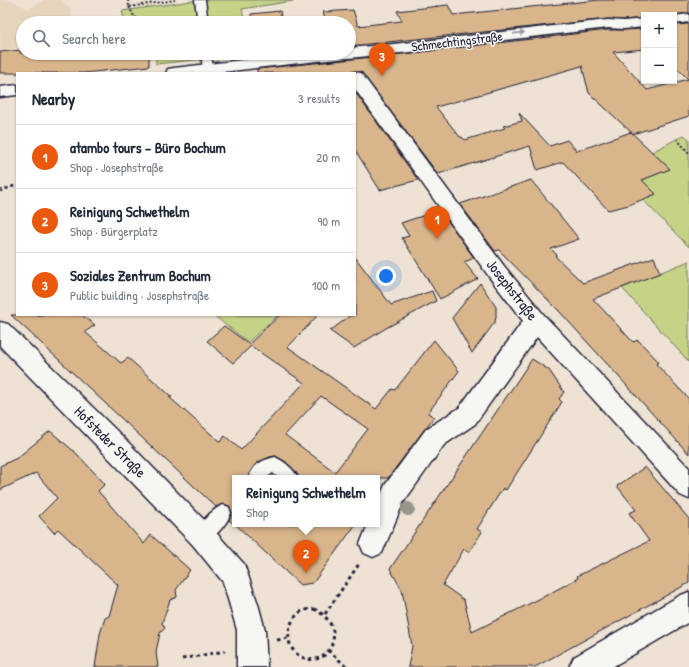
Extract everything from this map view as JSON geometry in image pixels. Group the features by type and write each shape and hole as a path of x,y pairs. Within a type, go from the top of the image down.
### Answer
{"street":[{"path":"677,20 689,18"},
{"name":"Schmechtingstraße","path":"356,53 608,24 624,25 641,23"},
{"name":"Schmechtingstraße","path":"182,72 286,60"},
{"path":"342,60 351,72"},
{"name":"Josephstraße","path":"356,78 497,272 536,321 689,486"},
{"path":"0,92 16,90"},
{"path":"373,544 394,494 435,437 467,416 536,321"},
{"name":"Hofsteder Straße","path":"0,331 210,545 234,574 244,604 250,630 252,667"},
{"path":"584,667 689,606"}],"lane":[{"path":"200,0 202,16"},
{"path":"207,60 208,69"},
{"path":"258,475 266,467 275,465 287,475"},
{"path":"210,545 223,513"}],"path":[{"path":"128,0 129,7 134,16"},
{"path":"129,7 175,0"},
{"path":"677,139 689,153"},
{"path":"0,191 16,185"},
{"path":"325,614 373,544"},
{"path":"314,609 325,614 332,624 333,637 328,650 319,658 307,660 296,655 289,644 288,631 293,619 302,611 314,609"},
{"path":"328,650 347,667"}],"shaded area":[{"path":"0,0 10,0 29,9 44,0 61,0 71,10 72,16 16,16 16,48 0,51"}],"green space":[{"path":"199,0 299,0 242,9 244,16 123,16 122,11"},
{"path":"156,60 194,60 156,64"},
{"path":"684,135 689,139 689,247 643,200 656,194 642,180 670,169 652,152"},
{"path":"689,261 689,362 622,288"},
{"path":"214,316 277,316 248,342"}],"building":[{"path":"599,0 689,0 689,13 677,14 677,12 641,12 641,18 624,20 608,19 356,45 356,20 358,26 402,21 397,11 448,5 453,15"},
{"path":"353,10 355,16 324,16 323,12"},
{"path":"280,11 281,16 251,16 251,14"},
{"path":"689,24 689,116 633,134 670,169 642,180 656,194 629,205 608,210 563,162 537,170 530,146 438,174 361,72 257,72 257,69 356,60 356,59 608,30 641,29 641,49 613,52 647,90 669,84 677,84 677,82 688,79 677,68 677,25","holes":["582,66 589,93 631,132 577,151 567,140 550,146 519,113 522,121 503,126 505,128 465,140 460,137 436,107"]},
{"path":"16,50 16,60 149,60 149,66 93,72 0,73 0,52"},
{"path":"356,93 418,180 380,190 356,152"},
{"path":"531,180 579,239 551,249 557,255 555,256 583,283 654,257 660,273 593,299 633,342 638,340 659,362 656,364 689,399 689,454 559,311 499,250 495,251 460,204"},
{"path":"440,210 474,258 464,262 478,279 440,299 402,238 409,236 401,223"},
{"path":"356,258 391,305 432,291 436,301 386,328 354,348 330,331 350,316 356,316"},
{"path":"480,283 496,307 496,317 495,322 472,353 452,318"},
{"path":"11,315 83,316 95,325 85,332 121,363 128,358 220,442 225,436 241,450 304,383 251,346 233,363 207,341 224,326 249,344 279,316 317,316 288,347 376,409 392,389 395,390 434,340 459,371 428,413 434,417 388,478 380,478 380,475 297,475 286,462 276,456 270,457 256,464 249,475 232,475 232,513 229,506 222,504 216,507","holes":["321,396 368,429 335,472 285,435"]},
{"path":"532,359 549,370 564,392 559,399 562,402 506,490 503,488 477,529 482,532 469,552 464,549 443,585 464,600 472,632 545,596 578,578 577,576 649,541 629,513 636,510 617,486 645,467 689,519 689,583 535,667 408,667 412,646 402,590 390,569"},
{"path":"50,431 76,453 105,484 98,491 144,544 151,535 190,570 176,590 177,597 170,600 162,623 165,628 160,633 156,652 158,667 95,667 100,634 105,618 109,616 118,585 58,529 54,533 39,516 57,498 36,473 0,490 0,466 17,458"},
{"path":"232,513 232,522 229,520"},
{"path":"238,527 354,527 313,583 300,585"}],"place":[{"name":"Soziales Zentrum Bochum","path":"382,76"},
{"name":"atambo tours – Büro Bochum","path":"437,239"},
{"name":"Reinigung Schwethelm","path":"306,573"}]}
